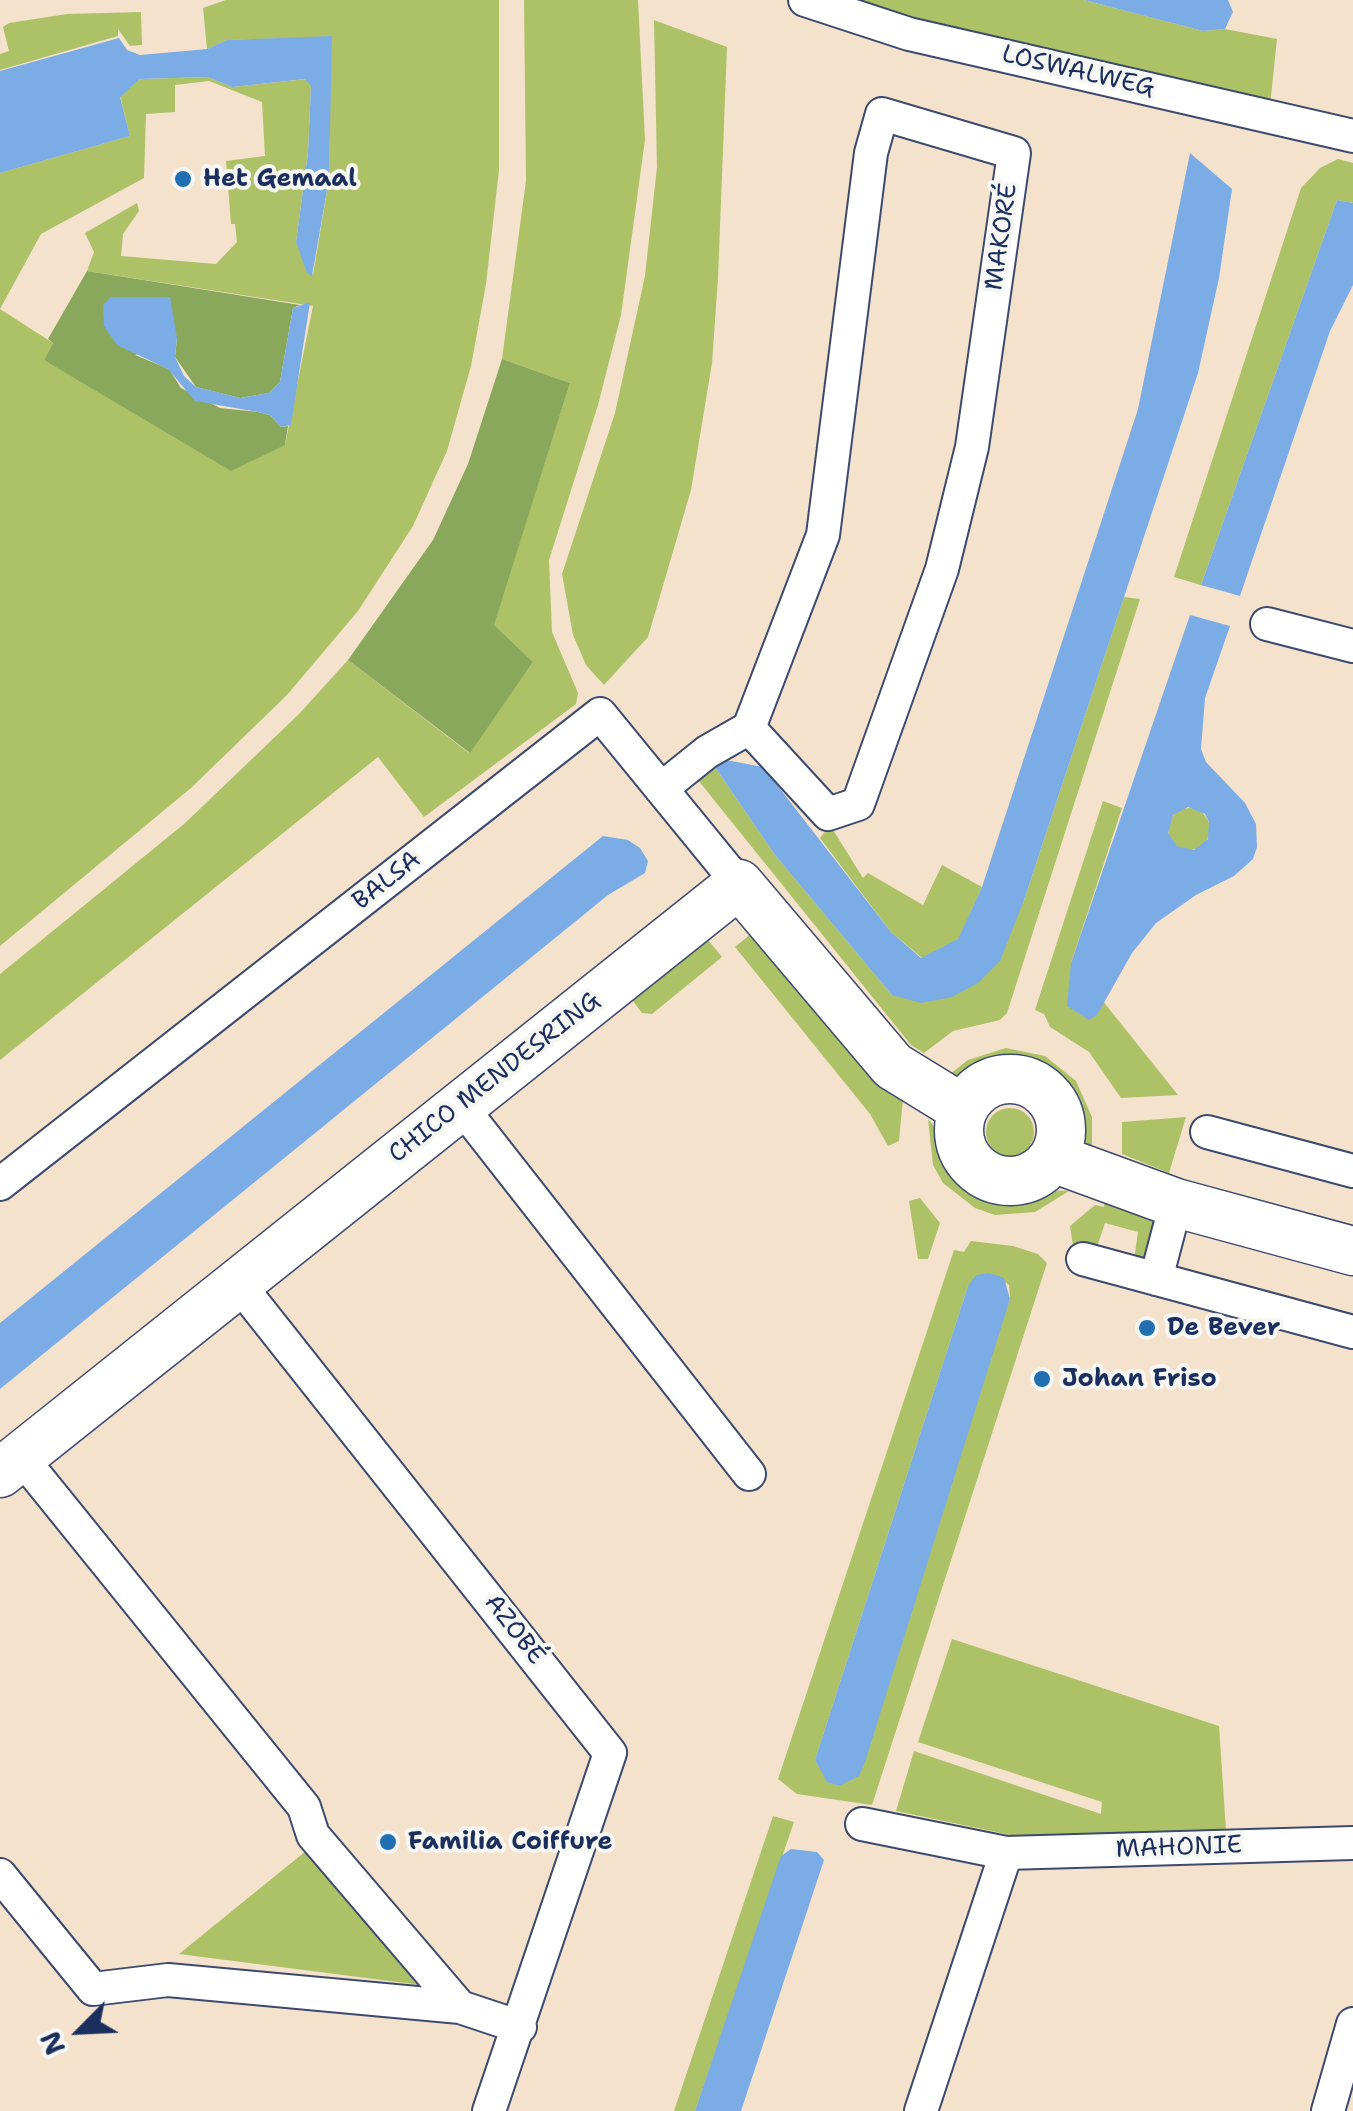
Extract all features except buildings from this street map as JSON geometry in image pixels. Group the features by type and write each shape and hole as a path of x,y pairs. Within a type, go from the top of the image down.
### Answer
{"street":[{"name":"LOSWALWEG","path":"806,0 909,34 1353,136"},
{"name":"MAKORÉ","path":"882,114 1014,152 972,446 942,569 858,804 828,814 749,728 823,534 871,153 882,114"},
{"path":"1267,624 1353,646"},
{"name":"BALSA","path":"0,1184 600,714 738,884"},
{"path":"661,790 707,752 749,728"},
{"path":"738,884 893,1066 963,1109"},
{"name":"CHICO MENDESRING","path":"11,1465 738,884"},
{"path":"998,1080 1028,1082 1052,1100 1059,1114 1061,1130 1053,1158 1026,1179 993,1179 967,1158 960,1142 963,1109 983,1086 998,1080"},
{"path":"460,1106 749,1474"},
{"path":"1208,1132 1353,1171"},
{"path":"1053,1158 1176,1203 1353,1251"},
{"path":"1156,1279 1176,1203"},
{"path":"1083,1259 1353,1332"},
{"name":"AZOBÉ","path":"237,1282 610,1753 490,2111"},
{"path":"11,1465 304,1806 312,1835 460,2007"},
{"name":"MAHONIE","path":"862,1824 1006,1853 1353,1843"},
{"path":"921,2111 1006,1853"},
{"path":"0,1875 93,1989 168,1980 460,2007 520,2027"},
{"path":"1328,2111 1353,2024"}],"green space":[{"path":"226,0 499,0 499,170 486,284 471,366 447,451 413,526 358,611 287,695 191,788 0,946 0,173 130,136 120,96 140,79 208,77 232,87 306,79 311,85 308,153 296,242 313,275 329,179 331,37 227,40 207,49 203,8","holes":["209,81 262,102 265,156 226,161 231,224 235,224 237,242 216,264 121,256 123,234 139,211 137,203 85,233 94,252 87,271 313,306 285,445 44,360 53,343 0,309 41,234 144,178 146,114 175,112 175,85"]},
{"path":"524,0 638,0 645,140 621,315 598,405 549,560 552,632 578,693 576,704 424,817 378,757 0,1060 0,974 184,824 299,714 348,660 469,753 533,662 493,625 570,383 502,359 526,181"},
{"path":"838,0 1084,0 1203,31 1225,29 1277,39 1269,115"},
{"path":"141,12 142,45 130,46 118,29 118,36 0,70 0,54 9,51 3,27 9,23 67,14"},
{"path":"654,20 727,47 712,363 691,490 648,637 604,685 586,665 573,635 562,574 615,413 645,276 657,167"},
{"path":"1338,159 1353,163 1353,203 1337,200 1201,585 1174,577 1301,188 1320,168"},
{"path":"87,271 300,305 293,308 280,382 269,393 240,398 196,387 175,357 177,338 135,355 169,369 181,388 220,408 270,415 281,427 288,426 285,445 231,471 44,360 53,343 48,339"},
{"path":"502,359 570,383 494,625 533,662 470,753 348,660 433,540 468,464"},
{"path":"1124,597 1140,599 1007,1013 1000,1020 953,1031 924,1053 911,1045 698,780 715,767 775,855 892,995 1024,900"},
{"path":"1103,801 1122,808 1071,963 1097,1015 1102,1000 1178,1095 1121,1098 1089,1052 1050,1027 1044,1014 1035,1010"},
{"path":"1189,808 1204,814 1210,829 1204,844 1189,850 1174,844 1168,829 1174,814"},
{"path":"830,825 863,878 868,873 923,905 942,865 982,887 958,940 922,958 891,932 820,838"},
{"path":"752,933 903,1099 899,1141 888,1146 870,1114 735,947"},
{"path":"703,934 722,957 652,1014 642,1013 626,992"},
{"path":"1006,1048 1045,1056 1076,1081 1092,1117 1092,1149 1072,1129 1055,1092 1032,1076 1006,1073 966,1080 950,1074 968,1060"},
{"path":"1010,1108 1027,1115 1034,1132 1027,1149 1010,1156 993,1149 986,1132 993,1115"},
{"path":"1186,1117 1169,1173 1122,1154 1122,1122"},
{"path":"928,1119 948,1142 962,1167 989,1188 1069,1191 1035,1212 995,1215 975,1208 943,1183 933,1165"},
{"path":"920,1198 940,1223 928,1259 918,1259 909,1201"},
{"path":"1105,1198 1157,1216 1150,1261 1134,1260 1138,1232 1105,1223 1095,1253 1073,1246 1070,1226 1095,1205 1104,1207"},
{"path":"971,1241 1013,1246 1038,1254 1047,1263 872,1805 797,1794 778,1779 954,1250 964,1252","holes":["990,1273 1009,1285 1010,1299 839,1786 828,1782 815,1760 968,1286"]},
{"path":"952,1639 1219,1726 1226,1830 1025,1838 896,1811 914,1751 1101,1814 1102,1802 918,1742"},
{"path":"773,1816 794,1822 695,2111 674,2111"},
{"path":"317,1842 421,1985 179,1954"}],"water":[{"path":"1084,0 1228,0 1233,12 1225,29 1203,31"},
{"path":"332,36 329,179 312,276 307,273 296,242 308,153 311,86 305,79 232,87 208,77 140,79 120,97 130,136 0,173 0,71 119,38 127,50 140,55 207,49 227,40"},
{"path":"1190,153 1232,189 1219,278 1198,373 1024,900 1000,961 978,983 952,997 921,1003 892,995 775,855 715,767 726,760 763,767 891,932 921,958 958,939 982,887 1138,409"},
{"path":"1337,200 1353,203 1353,285 1330,331 1240,596 1201,585"},
{"path":"111,297 170,297 177,338 175,357 184,376 196,387 240,398 269,393 280,382 293,308 310,302 291,425 281,427 270,415 195,401 168,369 117,345 104,326 103,305"},
{"path":"1190,615 1230,626 1205,698 1201,749 1206,762 1245,803 1256,824 1253,859 1234,876 1196,895 1156,923 1132,953 1097,1015 1089,1020 1067,1006 1071,963","holes":["1188,807 1205,814 1209,822 1208,839 1194,850 1177,846 1168,833 1173,815"]},
{"path":"603,836 628,840 640,848 648,861 645,873 608,895 0,1389 0,1323"},
{"path":"990,1273 1004,1278 1010,1299 865,1762 859,1776 839,1786 827,1782 815,1760 968,1286 976,1275"},
{"path":"791,1849 817,1852 824,1860 741,2111 695,2111 781,1856"}],"place":[{"name":"Het Gemaal","path":"183,179"},
{"name":"De Bever","path":"1147,1328"},
{"name":"Johan Friso","path":"1042,1379"},
{"name":"Familia Coiffure","path":"388,1842"}]}
